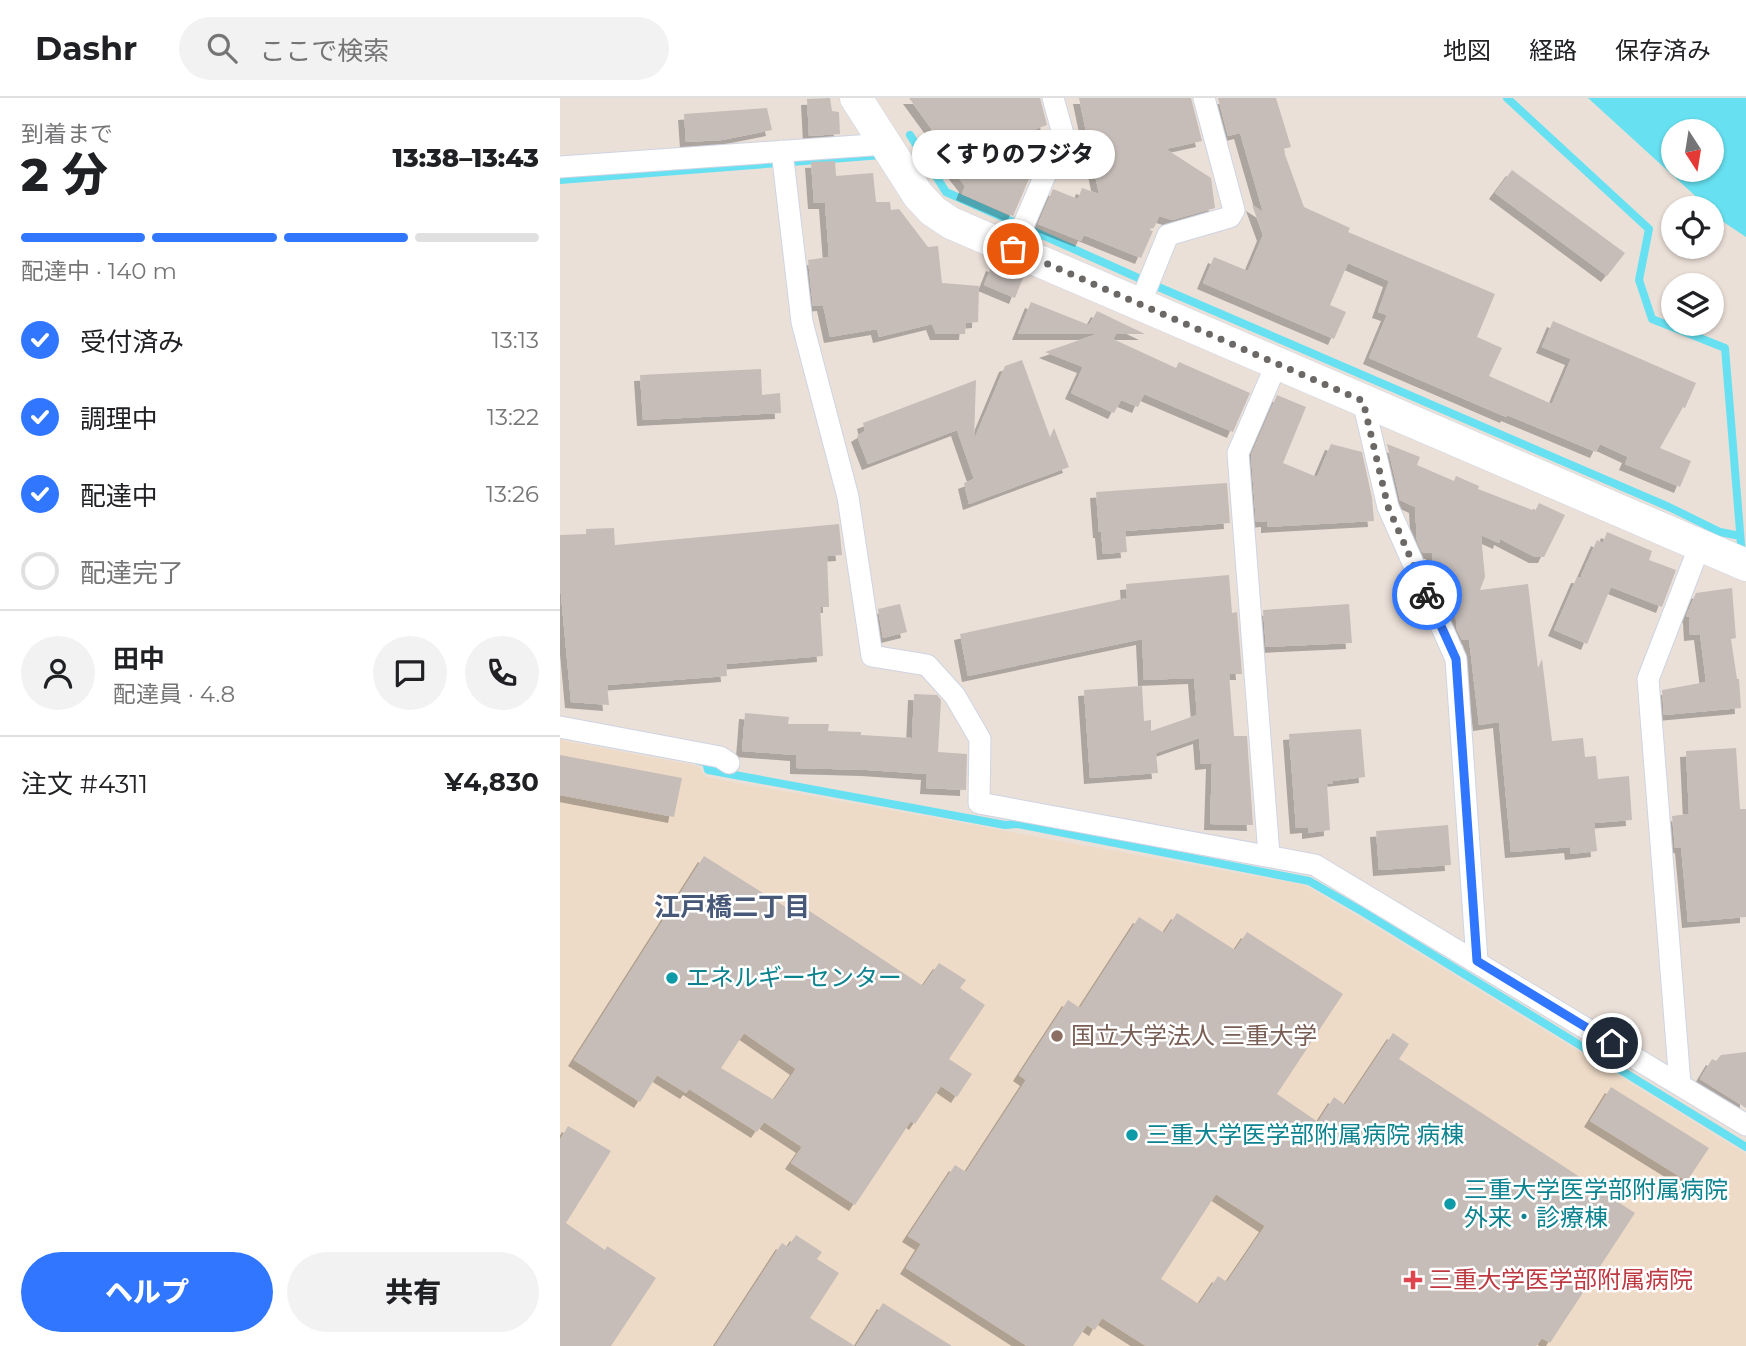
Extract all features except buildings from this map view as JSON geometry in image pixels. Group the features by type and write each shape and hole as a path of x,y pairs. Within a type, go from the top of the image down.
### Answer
{"street":[{"path":"856,98 918,195 933,211 951,223 1740,563"},
{"path":"1013,249 1063,134 1052,98"},
{"path":"1140,304 1168,234 1230,217 1234,210 1204,98"},
{"path":"560,167 886,144"},
{"path":"782,151 802,322 848,497 872,656 927,665 956,696 980,739 979,803 1315,865 1746,1125"},
{"path":"1269,855 1238,453 1277,363"},
{"path":"1363,401 1388,507 1456,659 1477,961"},
{"path":"1680,1084 1648,679 1700,545"},
{"path":"560,727 720,757 729,763"}],"shaded area":[{"name":"国立大学法人 三重大学","path":"560,740 698,766 706,777 1304,885 1746,1154 1746,1346 560,1346"}],"water":[{"path":"1588,98 1746,98 1746,237 1724,222 1724,196 1695,196 1680,182 1724,182 1724,119 1661,119 1661,165"}],"waterway":[{"path":"1507,98 1649,229 1639,280 1652,319 1725,348 1742,556"},
{"path":"910,135 946,192 1163,289 1669,507 1720,532 1740,536"},
{"path":"560,180 882,155"},
{"path":"699,761 706,762 708,770 1005,825 1018,824 1309,881 1746,1147"}],"way so far":[{"path":"1013,249 1363,401 1388,507 1427,595"}],"place":[{"name":"くすりのフジタ","path":"1013,249"},
{"name":"エネルギーセンター","path":"672,978"},
{"name":"国立大学法人 三重大学","path":"1057,1036"},
{"name":"三重大学医学部附属病院 病棟","path":"1132,1135"},
{"name":"三重大学医学部附属病院 外来・診療棟","path":"1450,1204"},
{"name":"三重大学医学部附属病院","path":"1413,1280"}],"district":[{"name":"江戸橋二丁目","path":"732,907"}],"route":[{"path":"1427,595 1456,659 1477,961 1612,1043"}]}
